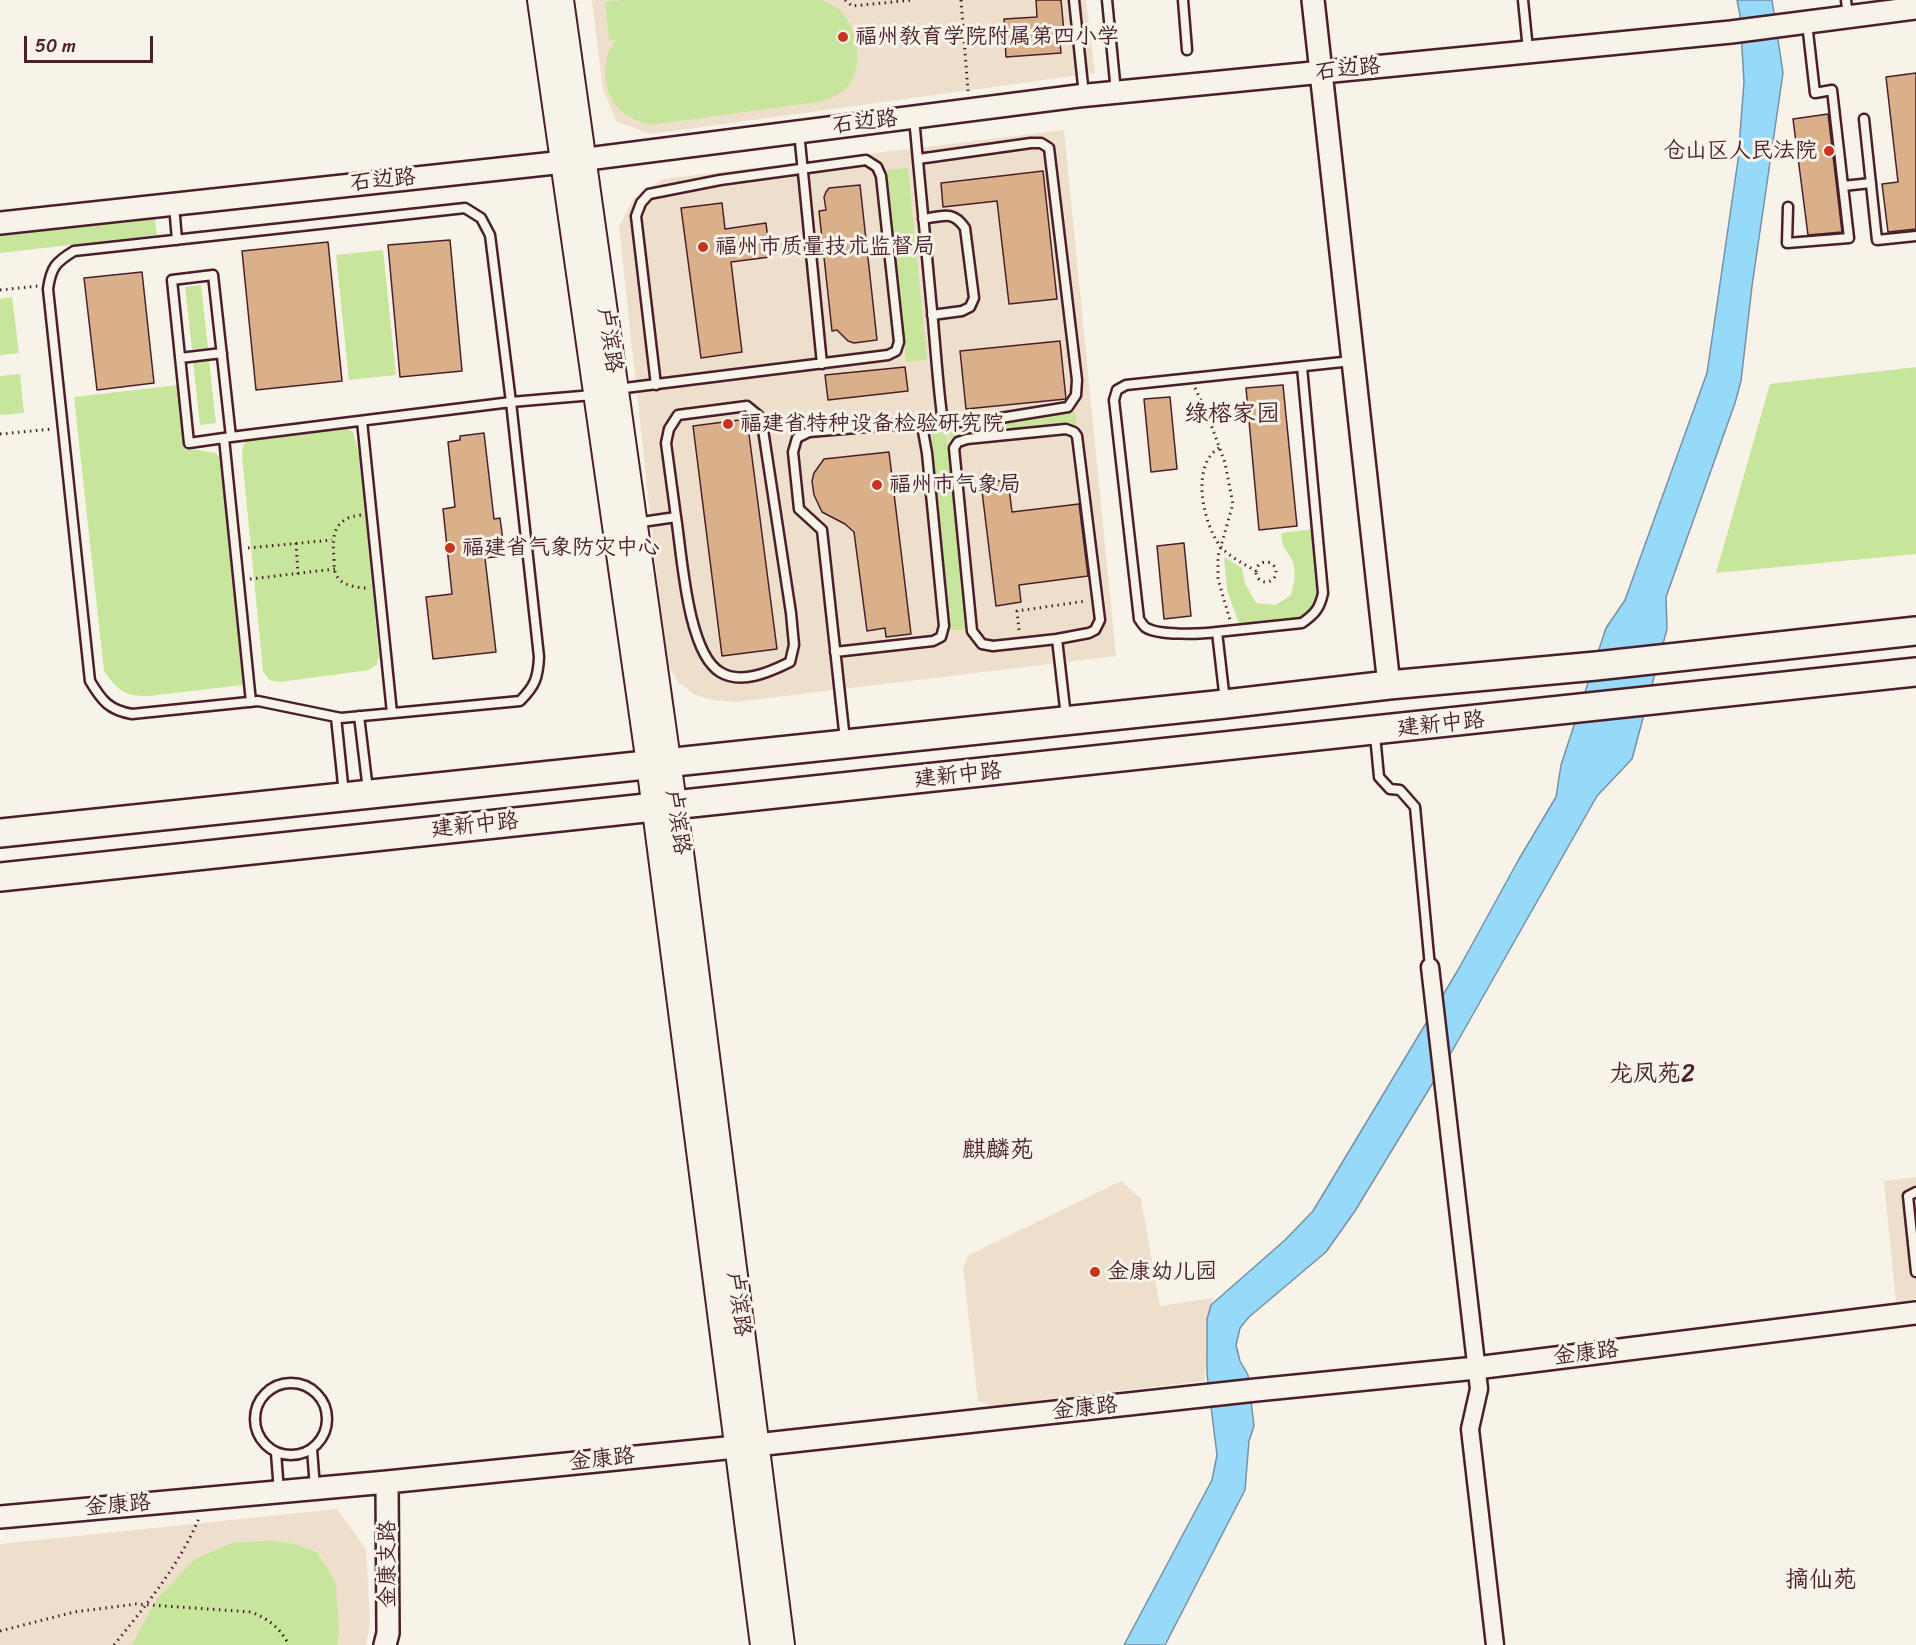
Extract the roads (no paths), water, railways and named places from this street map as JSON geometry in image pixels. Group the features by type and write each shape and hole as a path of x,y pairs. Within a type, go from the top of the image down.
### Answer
{"main road":[{"path":"540,0 574,160"},
{"name":"卢滨路","path":"561,0 574,160 606,392 635,523 658,763 747,1446"},
{"path":"606,392 658,763"},
{"name":"建新中路","path":"0,833 1916,631"},
{"name":"建新中路","path":"0,877 1374,733 1916,672"},
{"path":"747,1446 763,1645"},
{"path":"747,1446 782,1645"}],"street":[{"path":"1312,0 1389,685"},
{"path":"1799,24 1847,9 1916,8"},
{"name":"石边路","path":"0,223 574,160 1116,92 1321,74 1799,24"},
{"path":"1430,967 1479,1389 1470,1429 1495,1645"},
{"name":"金康路","path":"0,1517 315,1489 747,1446 1476,1368 1916,1313"},
{"name":"金康支路","path":"385,1645 388,1633 387,1482"}],"lane":[{"path":"1074,0 1084,96"},
{"path":"1107,0 1116,92"},
{"path":"1183,0 1187,50"},
{"path":"1523,0 1528,51"},
{"path":"1788,207 1787,243 1849,238 1832,90 1815,93 1799,24"},
{"path":"914,117 942,415 954,422 976,422 1068,406 1076,395 1077,380 1049,148 1041,143 1031,143 918,159"},
{"path":"1864,119 1877,240 1916,236"},
{"path":"799,132 822,364"},
{"path":"251,702 235,549 228,438 222,353 213,275 172,280 189,443 228,438 512,402 606,392 888,356 896,351 899,342 881,176 877,167 866,160 720,180 649,194 641,203 636,216 656,385"},
{"path":"1843,186 1871,183"},
{"path":"174,204 177,240"},
{"path":"465,208 481,218 490,235 512,402 538,657 538,674 532,689 520,701 336,717 258,701 132,714 118,712 98,695 90,681 63,428 49,285 50,274 57,261 74,251 177,240 465,208"},
{"path":"923,219 951,215 959,219 965,228 974,298 970,307 962,311 932,315"},
{"path":"180,358 222,353"},
{"path":"1302,367 1323,593 1320,606 1314,615 1302,623 1198,634 1155,631 1146,628 1139,620 1114,400 1117,390 1126,385 1352,361"},
{"path":"747,406 758,415 762,423 792,624 794,645 790,662 771,672 737,677 721,673 708,661 691,615 676,517 666,443 669,429 678,415 747,406"},
{"path":"362,421 392,713"},
{"path":"835,652 933,640 941,637 944,626 927,453 923,431 915,423 809,432 797,438 793,452 799,509 822,530 835,652 845,743"},
{"path":"1066,429 1077,436 1100,620 1095,630 1089,633 1057,639 993,646 982,644 972,630 954,448 958,442 967,439 1066,429"},
{"path":"635,523 676,517"},
{"path":"1217,632 1225,704"},
{"path":"1057,639 1066,720"},
{"path":"356,795 359,716"},
{"path":"336,717 356,795"},
{"path":"1374,733 1379,777 1390,789 1400,790 1415,807 1430,967"},
{"path":"1916,1192 1908,1196 1916,1272"},
{"path":"287,1383 299,1384 318,1395 327,1416 326,1428 321,1440 312,1449 288,1456 276,1453 258,1435 255,1412 267,1392 287,1383"},
{"path":"312,1449 315,1489"},
{"path":"276,1453 279,1492"}],"water":[{"path":"1737,0 1772,0 1783,73 1752,286 1741,381 1666,597 1667,629 1632,759 1597,796 1451,1053 1355,1211 1326,1252 1249,1317 1240,1328 1236,1345 1240,1361 1248,1375 1254,1426 1249,1441 1245,1490 1165,1645 1124,1645 1212,1480 1217,1455 1207,1374 1207,1319 1211,1305 1285,1240 1313,1211 1458,970 1556,797 1561,765 1606,628 1625,600 1707,373 1738,160 1744,82"}],"place":[{"name":"福州教育学院附属第四小学","path":"843,37"},
{"name":"仓山区人民法院","path":"1829,151"},
{"name":"福州市质量技术监督局","path":"703,247"},
{"name":"福建省特种设备检验研究院","path":"728,424"},
{"name":"福州市气象局","path":"877,485"},
{"name":"福建省气象防灾中心","path":"450,548"},
{"name":"金康幼儿园","path":"1095,1272"}],"district":[{"name":"绿榕家园","path":"1232,415"},
{"name":"龙凤苑2","path":"1652,1075"},
{"name":"麒麟苑","path":"998,1151"},
{"name":"摘仙苑","path":"1821,1581"}]}
